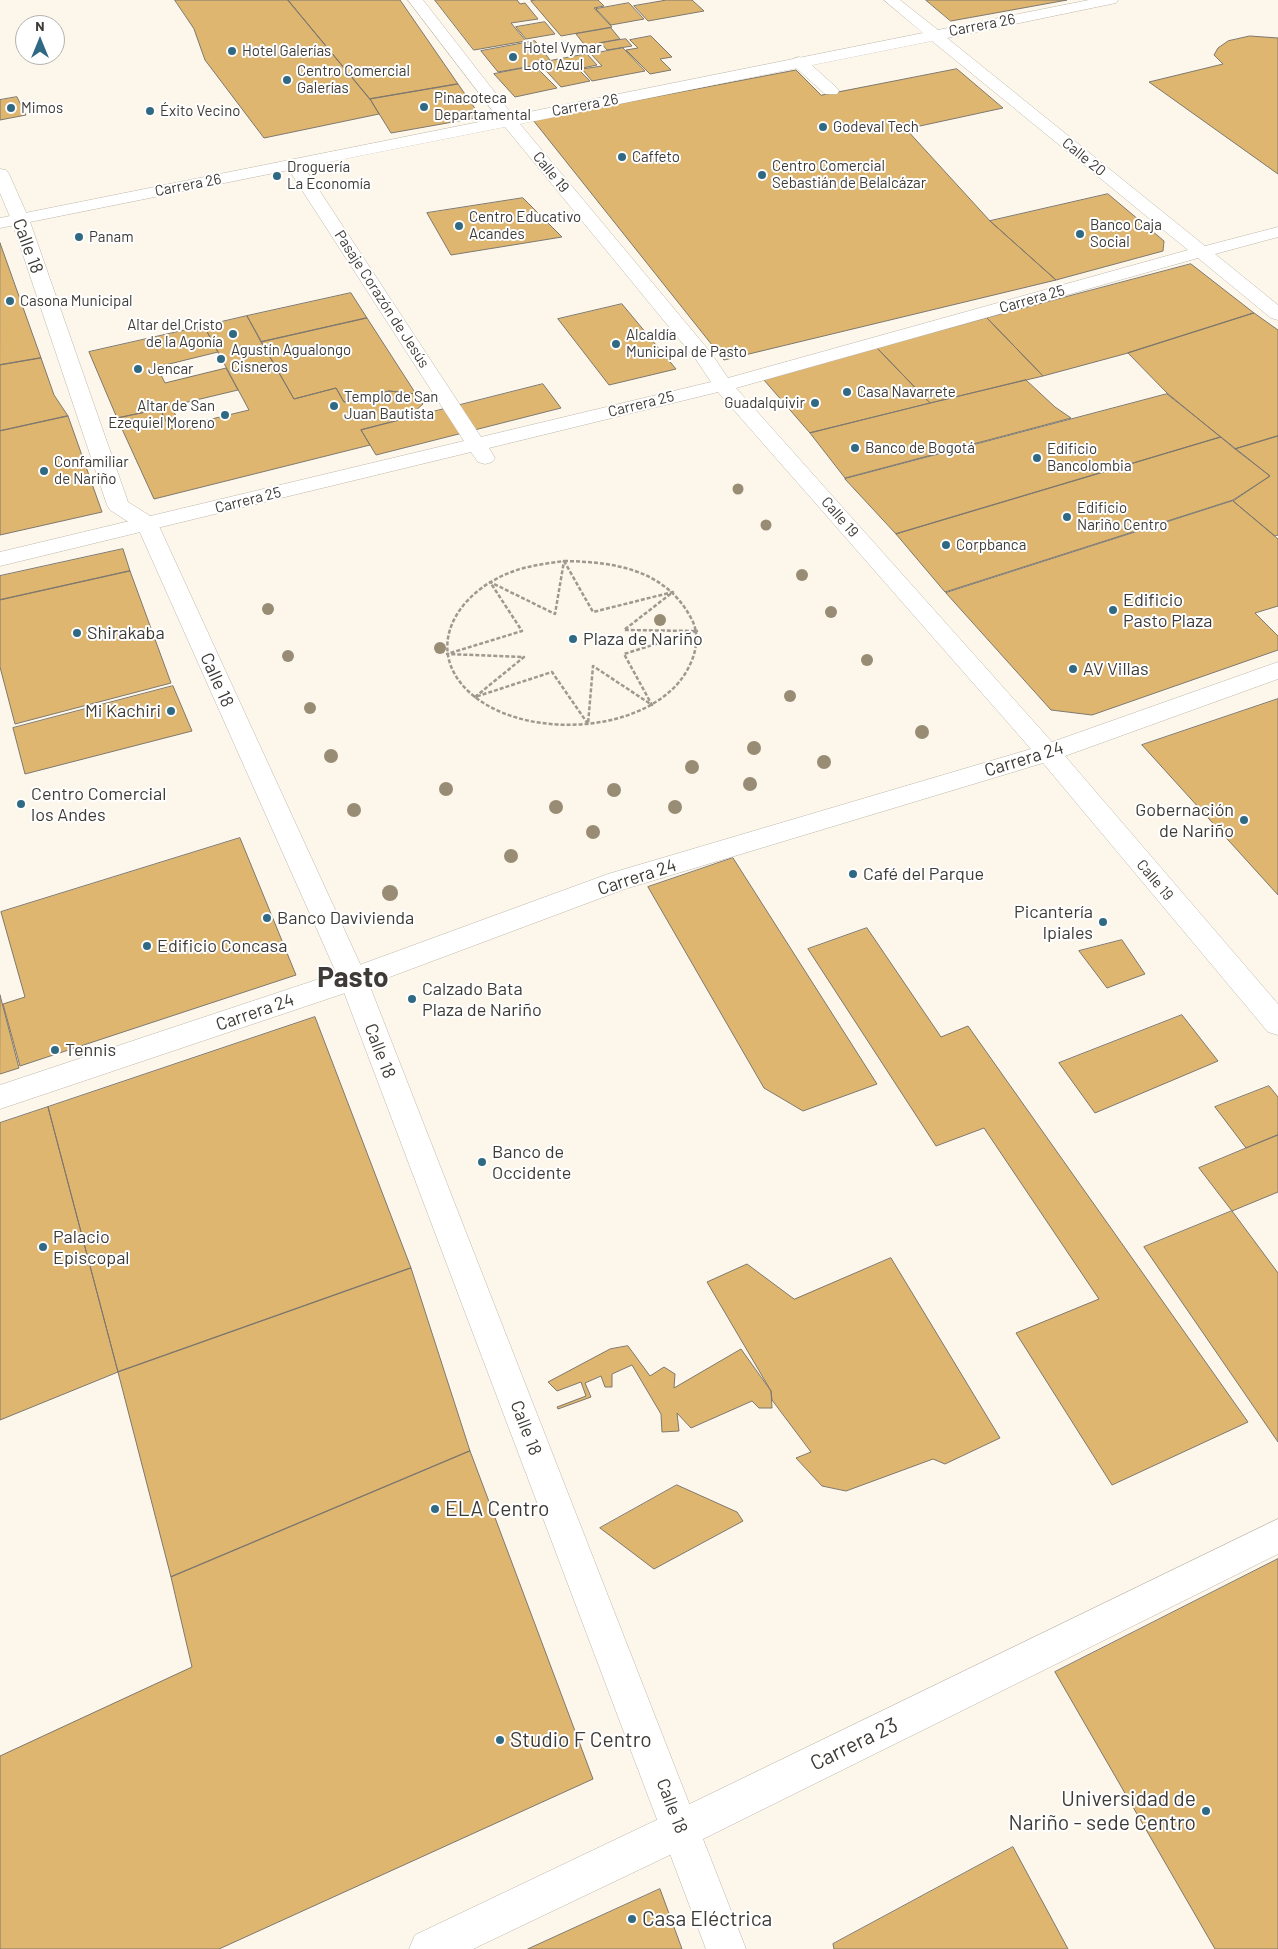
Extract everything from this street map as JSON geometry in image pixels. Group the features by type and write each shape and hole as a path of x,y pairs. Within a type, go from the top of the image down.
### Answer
{"street":[{"name":"Calle 19","path":"415,0 508,120 704,357 723,385 1048,753 1278,1024"},
{"name":"Calle 20","path":"891,0 1278,314"},
{"name":"Carrera 26","path":"10,221 1111,0"},
{"path":"799,62 832,91"},
{"name":"Pasaje Corazón de Jesús","path":"294,164 481,452"},
{"name":"Calle 18","path":"0,174 10,221 118,504 147,524 352,979 726,1949"},
{"name":"Carrera 25","path":"0,559 147,524 481,452 1278,232"},
{"name":"Carrera 24","path":"0,1097 352,979 617,881 1048,753 1278,670"},
{"name":"Carrera 23","path":"429,1949 681,1829 1278,1536"}],"path":[{"path":"490,582 555,614 564,561"},
{"path":"564,561 593,612 673,592"},
{"path":"564,561 595,561 625,567 652,578 673,592 688,610 696,631 694,658 679,684 652,706 622,717 588,724 546,724 507,714 475,697 456,677 447,654 449,628 464,602 490,582 524,567 564,561"},
{"path":"447,654 522,631 490,582"},
{"path":"673,592 624,630 696,631"},
{"path":"652,706 624,654 696,631"},
{"path":"447,654 524,657 475,697"},
{"path":"588,724 594,666 652,706"},
{"path":"475,697 552,672 588,724"}],"building":[{"name":"Centro Comercial Galerías","path":"175,0 288,0 370,99 379,114 264,138 205,60 194,29"},
{"path":"288,0 400,0 458,84 370,99"},
{"path":"435,0 517,0 520,4 525,3 538,19 511,23 526,41 474,50"},
{"path":"598,0 604,6 594,8 612,27 561,36 531,1"},
{"path":"667,0 692,0 704,11 648,21 634,6"},
{"path":"926,0 1067,0 951,21"},
{"path":"629,3 644,19 611,25 596,9"},
{"path":"545,22 555,34 526,39 516,27"},
{"path":"611,28 620,39 599,43 601,46 587,48 576,34"},
{"path":"651,36 672,57 660,59 671,70 650,74 626,50 638,48 630,40"},
{"path":"1250,36 1278,38 1278,174 1149,82 1223,64 1214,55 1218,48 1228,41"},
{"path":"626,39 632,46 607,50 601,43"},
{"path":"535,41 550,60 536,62 538,65 498,72 481,51"},
{"path":"623,48 645,71 592,81 582,69 602,66 591,54"},
{"path":"587,54 597,65 578,69 590,81 561,87 539,63"},
{"path":"535,66 557,88 515,97 494,74"},
{"name":"Centro Comercial Sebastián de Belalcázar","path":"957,69 1003,108 906,129 990,221 1056,280 724,360 533,120 796,70 821,95"},
{"name":"Pinacoteca Departamental","path":"458,84 481,117 391,133 370,99"},
{"name":"Mimos","path":"17,97 26,115 0,120 0,100"},
{"name":"Banco Caja Social","path":"1108,194 1164,241 1163,251 1056,280 990,221"},
{"path":"523,198 562,237 451,255 427,213"},
{"name":"Casona Municipal","path":"0,243 41,358 0,365"},
{"path":"1191,264 1254,313 1128,353 1043,376 987,318"},
{"path":"351,293 367,318 261,342 247,316"},
{"name":"Alcaldía Municipal de Pasto","path":"622,304 676,369 609,385 558,319"},
{"path":"1254,313 1278,330 1278,436 1235,449 1167,393 1128,353"},
{"name":"Templo de San Juan Bautista","path":"247,316 294,399 336,388 344,402 389,391 416,394 423,404 407,418 361,430 370,445 154,499 117,418 160,409 170,429 249,410 204,326"},
{"path":"367,318 416,394 389,391 344,402 336,388 294,399 261,342"},
{"path":"987,318 1043,376 930,403 877,348"},
{"path":"204,326 218,352 157,367 165,383 226,368 238,390 171,406 181,426 170,429 160,409 117,418 89,352"},
{"name":"Casa Navarrete","path":"877,348 930,403 810,433 764,380"},
{"path":"41,358 54,395 68,416 0,431 0,365"},
{"path":"1026,380 1055,407 1071,418 845,478 810,433"},
{"path":"543,384 561,408 376,455 361,430"},
{"name":"Edificio Bancolombia","path":"1167,394 1221,437 896,534 845,479"},
{"name":"Confamiliar de Nariño","path":"68,416 102,512 0,535 0,431"},
{"path":"1278,436 1278,535 1275,536 1233,501 1270,476 1235,449"},
{"name":"Edificio Nariño Centro","path":"1221,437 1270,476 1233,500 945,592 896,534"},
{"name":"Edificio Pasto Plaza","path":"1233,501 1278,539 1278,606 1255,613 1278,636 1278,650 1092,715 1051,710 946,593"},
{"path":"123,549 130,571 0,600 0,576"},
{"name":"Shirakaba","path":"130,571 171,683 15,724 0,667 0,600"},
{"path":"173,686 192,731 25,774 13,728"},
{"name":"Gobernación de Nariño","path":"1278,699 1278,895 1142,745"},
{"name":"Edificio Concasa","path":"240,838 296,975 20,1066 3,1004 25,997 1,912"},
{"path":"733,858 877,1084 803,1111 764,1088 648,887"},
{"path":"867,928 941,1037 968,1026 1248,1422 1112,1485 1016,1333 1099,1299 984,1128 936,1146 808,949"},
{"path":"1122,940 1145,974 1107,988 1079,951"},
{"path":"0,995 19,1068 0,1074"},
{"path":"1182,1015 1218,1061 1095,1113 1059,1063"},
{"path":"315,1017 411,1268 118,1372 48,1107"},
{"path":"1269,1086 1278,1097 1278,1135 1246,1148 1215,1107"},
{"name":"Palacio Episcopal","path":"48,1107 118,1372 0,1420 0,1123"},
{"path":"1278,1135 1278,1192 1232,1211 1199,1168"},
{"path":"1232,1211 1278,1273 1278,1442 1144,1247"},
{"path":"891,1258 1000,1438 945,1464 933,1459 846,1491 822,1486 796,1458 811,1452 772,1400 771,1391 707,1282 747,1264 794,1299"},
{"path":"411,1268 470,1451 171,1577 118,1372"},
{"path":"628,1346 650,1376 664,1367 675,1374 674,1388 741,1349 771,1391 772,1408 759,1408 752,1401 691,1428 677,1413 679,1431 662,1432 661,1414 632,1365 612,1374 612,1387 605,1387 601,1376 585,1383 591,1397 558,1409 557,1407 586,1396 581,1382 557,1391 548,1382 610,1349"},
{"path":"470,1451 593,1779 219,1949 0,1949 0,1756 192,1667 171,1577"},
{"path":"677,1485 737,1512 743,1521 654,1569 600,1528"},
{"name":"Universidad de Nariño - sede Centro","path":"1278,1559 1278,1949 1215,1949 1055,1672"},
{"path":"1013,1847 1068,1949 834,1949 833,1944"},
{"name":"Casa Eléctrica","path":"660,1889 682,1949 528,1949"}],"place":[{"name":"Hotel Galerías","path":"232,51"},
{"name":"Hotel Vymar Loto Azul","path":"513,57"},
{"name":"Centro Comercial Galerías","path":"287,80"},
{"name":"Pinacoteca Departamental","path":"424,107"},
{"name":"Mimos","path":"11,108"},
{"name":"Éxito Vecino","path":"150,111"},
{"name":"Godeval Tech","path":"823,127"},
{"name":"Caffeto","path":"622,157"},
{"name":"Centro Comercial Sebastián de Belalcázar","path":"762,175"},
{"name":"Droguería La Economía","path":"277,176"},
{"name":"Centro Educativo Acandes","path":"459,226"},
{"name":"Banco Caja Social","path":"1080,234"},
{"name":"Panam","path":"79,237"},
{"name":"Casona Municipal","path":"10,301"},
{"name":"Altar del Cristo de la Agonía","path":"233,334"},
{"name":"Alcaldía Municipal de Pasto","path":"616,344"},
{"name":"Agustín Agualongo Cisneros","path":"221,359"},
{"name":"Jencar","path":"138,369"},
{"name":"Casa Navarrete","path":"847,392"},
{"name":"Guadalquivir","path":"815,403"},
{"name":"Templo de San Juan Bautista","path":"334,406"},
{"name":"Altar de San Ezequiel Moreno","path":"225,415"},
{"name":"Banco de Bogotá","path":"855,448"},
{"name":"Edificio Bancolombia","path":"1037,458"},
{"name":"Confamiliar de Nariño","path":"44,471"},
{"name":"Edificio Nariño Centro","path":"1067,517"},
{"name":"Corpbanca","path":"946,545"},
{"name":"Edificio Pasto Plaza","path":"1113,610"},
{"name":"Shirakaba","path":"77,633"},
{"name":"Plaza de Nariño","path":"573,639"},
{"name":"AV Villas","path":"1073,669"},
{"name":"Mi Kachiri","path":"171,711"},
{"name":"Centro Comercial los Andes","path":"21,804"},
{"name":"Gobernación de Nariño","path":"1244,820"},
{"name":"Café del Parque","path":"853,874"},
{"name":"Banco Davivienda","path":"267,918"},
{"name":"Picantería Ipiales","path":"1103,922"},
{"name":"Edificio Concasa","path":"147,946"},
{"name":"Calzado Bata Plaza de Nariño","path":"412,999"},
{"name":"Tennis","path":"55,1050"},
{"name":"Banco de Occidente","path":"482,1162"},
{"name":"Palacio Episcopal","path":"43,1247"},
{"name":"ELA Centro","path":"435,1509"},
{"name":"Studio F Centro","path":"500,1740"},
{"name":"Universidad de Nariño - sede Centro","path":"1206,1811"},
{"name":"Casa Eléctrica","path":"632,1919"}],"district":[{"name":"Pasto","path":"353,978"}]}
